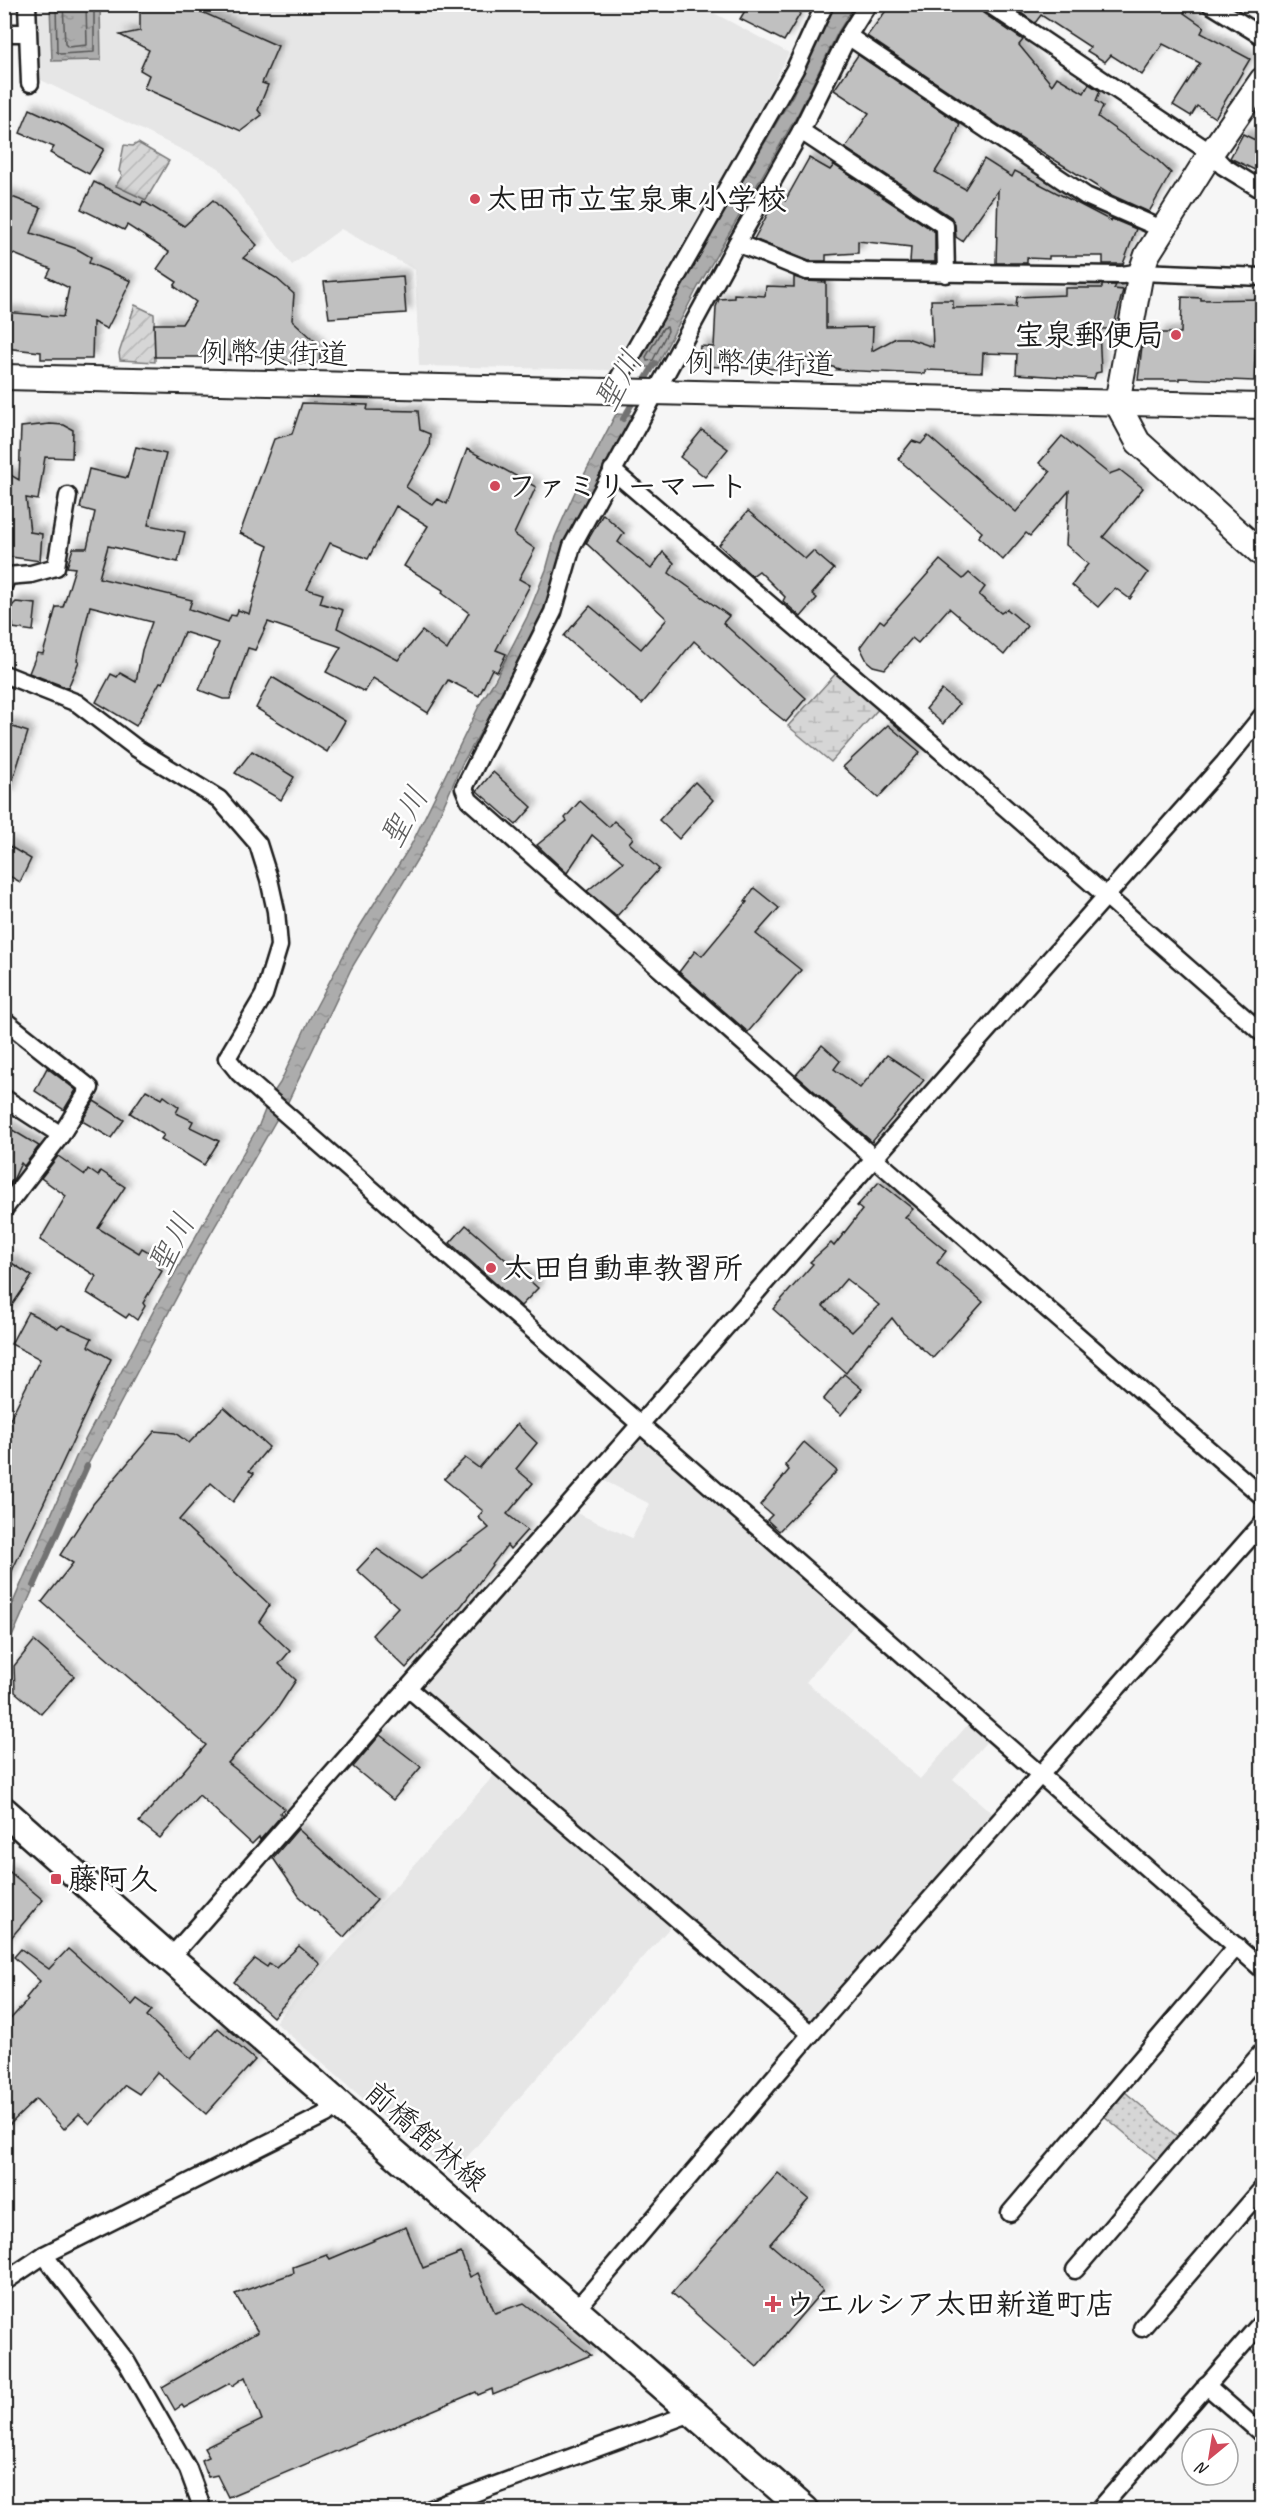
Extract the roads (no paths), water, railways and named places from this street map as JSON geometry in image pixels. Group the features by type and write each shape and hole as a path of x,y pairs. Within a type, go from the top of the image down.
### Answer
{"main road":[{"path":"1263,80 1211,153 1147,255 1141,272 1117,403 1138,442 1263,554"},
{"name":"例幣使街道","path":"4,377 1263,406"},
{"name":"前橋館林線","path":"4,1811 805,2510"}],"street":[{"path":"27,4 30,83"},
{"path":"616,392 795,69 825,4"},
{"path":"868,4 848,36 801,131 653,392 572,546 553,612 464,788 469,800 873,1157 1263,1496"},
{"path":"989,4 1211,153 1223,166 1263,190"},
{"path":"1210,4 1263,36"},
{"path":"4,33 27,33"},
{"path":"848,36 1086,196 1162,229"},
{"path":"801,131 945,226 946,274"},
{"path":"737,243 807,271 1122,275 1141,272 1263,277"},
{"path":"612,471 1106,895 1263,1033"},
{"path":"4,584 7,576 31,574 56,567 68,496"},
{"path":"4,674 77,704 136,748 219,799 258,844 270,879 279,946 264,995 226,1058 239,1073 1263,1969"},
{"path":"170,1958 1263,716"},
{"path":"4,1020 90,1088 61,1135 4,1209"},
{"path":"4,1098 61,1135"},
{"path":"575,2311 811,2034 1263,1524"},
{"path":"408,1688 811,2034"},
{"path":"1010,2213 1237,1946"},
{"path":"1075,2270 1263,2052"},
{"path":"4,2282 44,2255 326,2114 338,2103"},
{"path":"1142,2328 1263,2189"},
{"path":"44,2255 126,2361 188,2469 203,2510"},
{"path":"1099,2510 1263,2322"},
{"path":"1206,2385 1263,2434"},
{"path":"428,2510 692,2413"}],"water":[{"path":"50,5 100,5 101,60 52,61"},
{"path":"834,5 855,5 838,32 798,114 698,287 656,367 632,367 793,95"},
{"path":"616,414 634,415 570,533 544,610 507,687 462,764 427,843 351,969 286,1106 271,1096 280,1083 310,1018 355,934 411,845 480,704 527,617 546,570 555,537 574,494"},
{"path":"264,1104 279,1115 206,1242 86,1468 5,1653 5,1621 76,1457 155,1308 259,1125 265,1110"}],"waterway":[{"name":"聖川","path":"642,385 655,363"},
{"name":"聖川","path":"623,419 636,397"},
{"name":"聖川","path":"34,1586 87,1466"}],"place":[{"name":"太田市立宝泉東小学校","path":"475,199"},
{"name":"宝泉郵便局","path":"1176,335"},
{"name":"ファミリーマート","path":"495,486"},
{"name":"太田自動車教習所","path":"491,1268"},
{"name":"藤阿久","path":"56,1879"},
{"name":"ウエルシア太田新道町店","path":"773,2304"}]}
